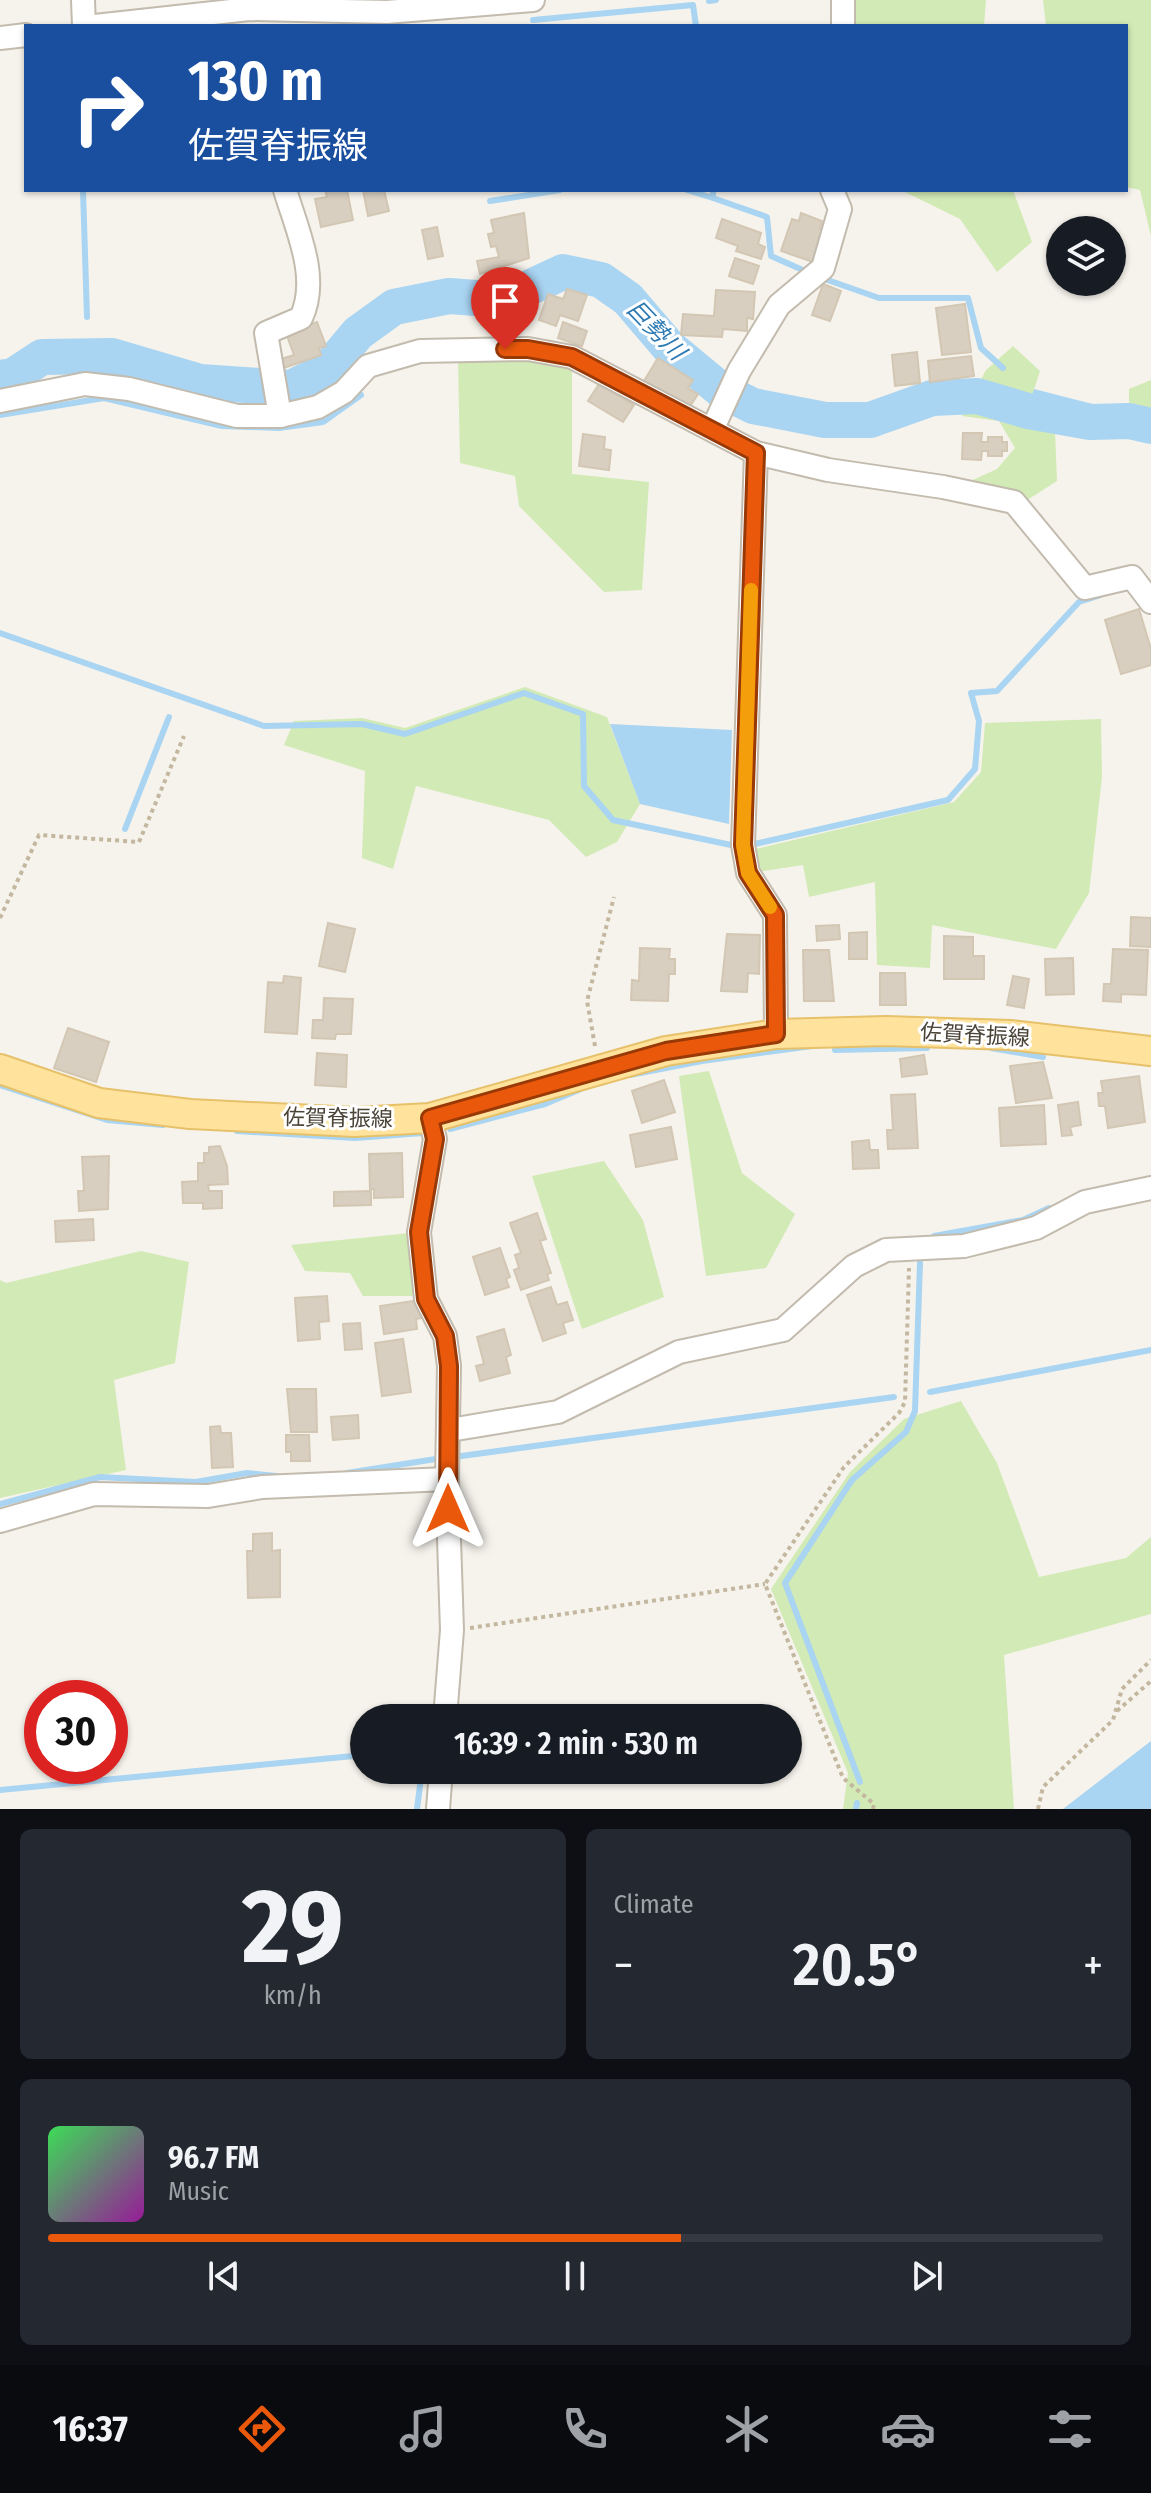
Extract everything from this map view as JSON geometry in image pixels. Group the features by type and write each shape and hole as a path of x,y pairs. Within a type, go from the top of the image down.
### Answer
{"main road":[{"name":"佐賀脊振線","path":"0,1069 99,1103 190,1114 355,1122 430,1118 499,1101 599,1068 666,1051 776,1034 886,1031 1010,1035 1151,1051"}],"street":[{"path":"83,0 84,24"},
{"path":"129,24 387,12 533,0"},
{"path":"843,0 843,24"},
{"path":"0,38 24,35"},
{"path":"280,416 266,333 301,318 311,297 304,256 286,192"},
{"path":"716,421 739,371 779,305 823,268 840,209 833,192"},
{"path":"0,401 85,384 129,389 237,416 280,416 318,407 344,392 368,366 420,351 528,349 572,357 716,421 756,453 828,470 1014,502 1085,588 1132,577 1151,602"},
{"path":"756,453 743,845 748,873 775,915 776,1034"},
{"path":"430,1118 435,1139 419,1232 426,1299 445,1336 450,1438 447,1475 452,1630 446,1704"},
{"path":"450,1438 558,1412 679,1352 783,1330 854,1266 886,1250 964,1246 1036,1228 1085,1202 1151,1188"},
{"path":"0,1521 94,1494 208,1496 262,1487 447,1475"},
{"path":"438,1809 440,1784"}],"path":[{"path":"0,918 39,835 139,842 184,736"},
{"path":"599,1068 587,1001 614,897"},
{"path":"452,1630 765,1584 844,1467 899,1413 905,1402 909,1249"},
{"path":"765,1584 843,1778 874,1804 873,1809"},
{"path":"1038,1809 1043,1787 1113,1720 1122,1689 1151,1660"},
{"path":"1116,1713 1151,1681"}],"green space":[{"path":"837,0 986,0 984,24 837,24"},
{"path":"1043,0 1151,0 1151,236 1140,190 1128,187 1128,24 1046,24"},
{"path":"905,192 1014,192 1032,242 997,272 960,219"},
{"path":"1013,346 1040,371 1025,418 1055,431 1057,481 1015,508 944,493 997,469 1015,448 999,421 962,416 986,370"},
{"path":"528,356 572,365 572,474 649,482 642,590 604,592 519,506 515,476 460,463 458,358"},
{"path":"1151,380 1151,419 1129,412 1129,389"},
{"path":"525,687 607,717 640,804 617,842 586,857 549,820 416,786 393,869 362,858 365,771 284,745 294,721 362,718 405,728"},
{"path":"1101,719 1102,777 1089,893 1056,949 932,925 930,968 877,965 875,882 809,897 803,865 757,872 756,849 954,802 981,772 985,723"},
{"path":"709,1071 742,1173 795,1214 766,1268 706,1276 679,1076"},
{"path":"604,1161 643,1220 664,1297 582,1329 532,1176"},
{"path":"410,1233 414,1296 363,1296 350,1273 305,1271 291,1245"},
{"path":"141,1251 189,1262 175,1363 114,1380 126,1470 0,1498 0,1280 6,1283"},
{"path":"961,1401 997,1463 1039,1577 1126,1558 1151,1537 1151,1614 1004,1655 1014,1809 843,1809 848,1773 771,1589 850,1472 904,1419"}],"water":[{"path":"1034,389 1151,419 1151,435 1055,431 1025,418"},
{"path":"610,724 732,730 729,824 640,804"},
{"path":"1151,1741 1151,1809 1063,1809"}],"building":[{"path":"326,192 347,192 353,220 321,227 315,199 327,197"},
{"path":"363,192 384,192 389,211 368,216"},
{"path":"524,213 529,258 480,274 477,261 499,257 496,246 491,247 488,234 494,233 491,220"},
{"path":"801,213 822,221 820,228 824,230 813,262 781,251 792,219 799,221"},
{"path":"722,219 761,233 758,244 765,247 761,259 736,251 738,246 716,238"},
{"path":"437,227 443,256 428,259 422,230"},
{"path":"735,258 759,266 753,284 729,276"},
{"path":"823,284 841,291 830,321 812,315"},
{"path":"567,289 587,295 578,321 560,315 556,326 539,320 548,294 563,299"},
{"path":"716,290 755,292 753,319 747,318 747,331 723,329 722,337 681,335 683,314 714,316"},
{"path":"965,304 971,352 942,355 936,308"},
{"path":"317,322 326,346 319,348 321,355 281,369 278,360 294,355 286,333"},
{"path":"563,322 587,331 582,346 558,338"},
{"path":"917,352 920,383 895,386 892,355"},
{"path":"971,356 974,376 930,382 928,361"},
{"path":"658,358 693,380 688,388 698,394 689,408 644,381"},
{"path":"599,384 634,405 623,422 588,401"},
{"path":"963,433 982,433 981,442 988,442 988,437 1002,437 1002,442 1007,442 1007,451 1002,451 1002,456 988,456 988,451 982,451 981,460 962,459"},
{"path":"583,434 605,437 604,449 611,450 609,470 579,466"},
{"path":"1139,609 1151,649 1151,665 1121,674 1105,620"},
{"path":"1131,917 1151,918 1151,947 1130,946"},
{"path":"328,923 355,929 345,972 319,966"},
{"path":"839,925 840,939 817,941 816,926"},
{"path":"867,932 867,959 849,959 849,933"},
{"path":"727,934 760,935 759,974 748,973 747,992 721,991"},
{"path":"944,936 973,937 973,956 984,956 984,979 944,979"},
{"path":"640,948 670,949 669,959 675,959 675,974 669,974 668,1001 631,1000 632,980 639,981"},
{"path":"1113,949 1148,950 1146,995 1121,994 1121,1002 1103,1001 1104,984 1111,984"},
{"path":"803,950 829,950 834,1001 804,1001"},
{"path":"1073,958 1074,994 1046,995 1045,959"},
{"path":"880,973 905,973 906,1005 880,1005"},
{"path":"284,976 301,978 297,1034 265,1032 268,982 283,983"},
{"path":"1013,976 1029,979 1024,1008 1007,1005"},
{"path":"324,998 353,999 351,1034 336,1034 335,1039 312,1038 313,1020 323,1020"},
{"path":"68,1028 109,1042 96,1082 54,1068"},
{"path":"317,1053 347,1055 346,1087 315,1085"},
{"path":"924,1055 927,1074 902,1077 900,1059"},
{"path":"1043,1062 1052,1098 1016,1103 1010,1066"},
{"path":"1139,1076 1145,1122 1108,1128 1105,1106 1099,1106 1098,1093 1103,1093 1101,1081"},
{"path":"664,1080 675,1112 642,1123 632,1091"},
{"path":"915,1094 918,1148 888,1149 887,1130 893,1130 891,1095"},
{"path":"1078,1102 1081,1125 1070,1127 1072,1135 1062,1136 1058,1105"},
{"path":"1044,1105 1046,1144 1001,1146 999,1108"},
{"path":"671,1127 677,1159 636,1167 630,1135"},
{"path":"869,1140 870,1150 878,1150 879,1168 853,1169 852,1142"},
{"path":"220,1146 227,1166 228,1184 208,1185 209,1191 222,1191 222,1208 203,1209 203,1203 183,1203 182,1182 198,1181 198,1163 204,1163 204,1153 209,1153 209,1147"},
{"path":"402,1153 403,1197 374,1198 374,1189 370,1189 369,1154"},
{"path":"109,1156 108,1209 79,1211 78,1191 84,1191 82,1157"},
{"path":"371,1191 371,1205 334,1206 334,1192"},
{"path":"537,1213 546,1239 540,1241 551,1273 547,1274 549,1280 521,1290 514,1270 519,1268 515,1255 521,1253 510,1223"},
{"path":"93,1219 94,1240 56,1242 55,1221"},
{"path":"500,1248 510,1277 506,1279 509,1287 485,1295 473,1257"},
{"path":"551,1287 557,1305 567,1302 573,1320 563,1323 566,1333 543,1341 527,1295"},
{"path":"327,1296 329,1321 319,1322 320,1339 298,1341 295,1298"},
{"path":"420,1300 422,1318 416,1319 417,1329 384,1334 380,1306"},
{"path":"360,1323 362,1349 345,1350 343,1324"},
{"path":"504,1329 511,1355 506,1357 510,1373 480,1381 476,1366 484,1364 477,1337"},
{"path":"403,1339 411,1392 382,1396 375,1343"},
{"path":"287,1389 316,1389 317,1432 291,1432"},
{"path":"358,1415 359,1438 333,1440 331,1417"},
{"path":"220,1426 221,1433 231,1433 233,1467 212,1468 210,1427"},
{"path":"286,1435 309,1435 310,1461 291,1461 291,1452 286,1452"},
{"path":"272,1533 272,1551 280,1550 280,1597 248,1598 247,1551 253,1551 253,1534"}],"waterway":[{"path":"709,1 716,0"},
{"path":"533,20 693,5 696,24"},
{"path":"83,192 87,317"},
{"path":"490,201 547,192"},
{"path":"694,192 713,198"},
{"path":"713,192 713,198 767,217 771,256 805,271"},
{"name":"巨勢川","path":"0,378 13,376 42,357 112,356 200,382 291,388 327,370 358,333 394,307 449,296 503,300 563,272 601,280 628,299 669,347 721,390 753,406 825,420 870,420 932,398 977,396 1028,411 1090,422 1129,421 1151,426"},
{"path":"822,278 879,298 968,298 981,348 1003,368"},
{"path":"0,415 104,398 222,426 279,428 323,422 361,395"},
{"path":"755,844 948,800 975,769 979,721 971,693 997,691 1079,602 1101,595"},
{"path":"0,633 264,726 362,724 405,734 524,693 583,714 584,786 613,820 731,845"},
{"path":"125,829 169,717"},
{"path":"630,1075 702,1061 812,1046"},
{"path":"835,1050 927,1048"},
{"path":"991,1048 1043,1057"},
{"path":"0,1085 107,1120 163,1125"},
{"path":"450,1129 545,1104 581,1089"},
{"path":"237,1131 355,1138 423,1133"},
{"path":"934,1236 1023,1220 1049,1208"},
{"path":"860,1782 785,1583 852,1480 906,1432 915,1411 920,1263"},
{"path":"930,1392 1151,1350"},
{"path":"454,1457 894,1397"},
{"path":"347,1473 442,1458"},
{"path":"0,1504 100,1477 196,1482 247,1473 276,1476"},
{"path":"0,1790 350,1756"},
{"path":"417,1809 420,1784"},
{"path":"856,1809 857,1803"}],"slow traffic":[{"path":"751,590 743,845 748,873 770,907"}],"route":[{"path":"448,1509 449,1366 445,1336 426,1299 419,1232 435,1139 430,1118 499,1101 599,1068 666,1051 776,1034 775,915 748,873 743,845 756,453 572,357 528,349 505,349"}]}
